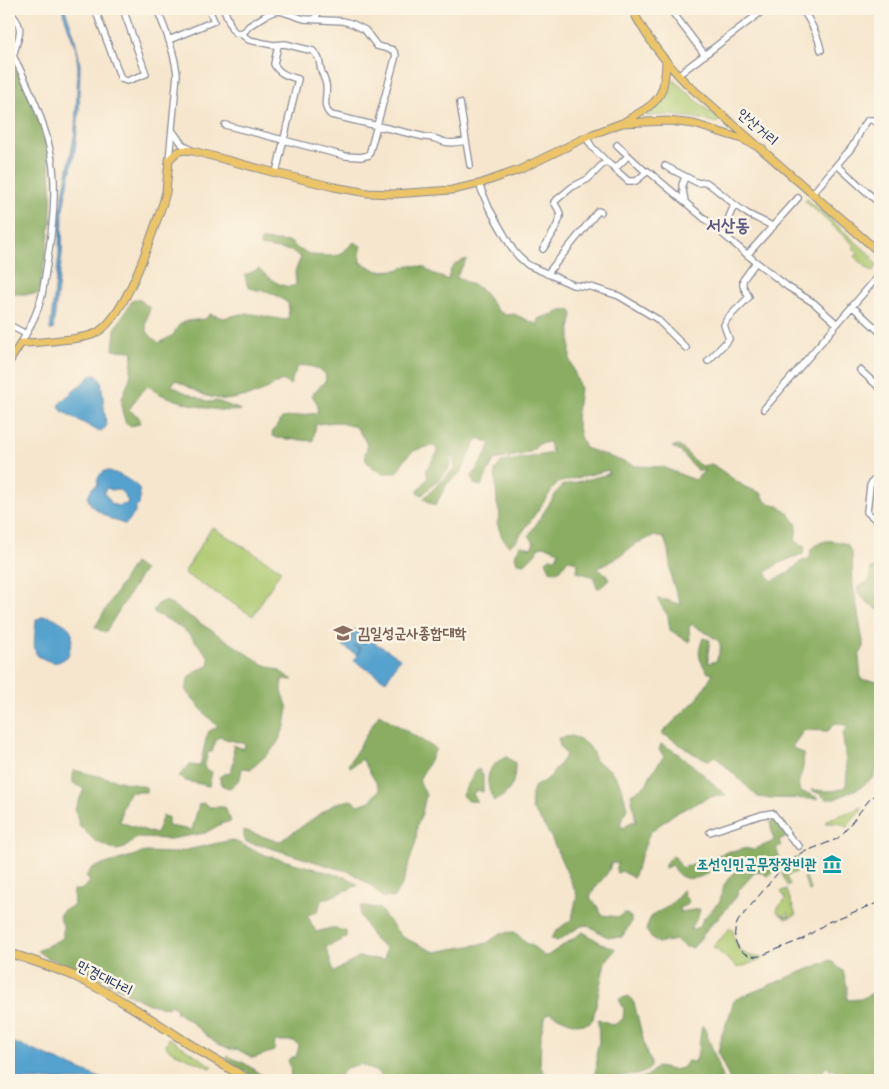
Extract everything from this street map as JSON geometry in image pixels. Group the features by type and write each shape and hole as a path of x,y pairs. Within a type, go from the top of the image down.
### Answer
{"highway":[{"name":"만경대다리","path":"9,953 72,975 100,989 140,1011 249,1080"}],"main road":[{"name":"안산거리","path":"632,9 649,39 678,75 879,250"},
{"path":"9,362 21,342 50,342 92,335 100,331 114,316 135,280 163,203 166,192 168,160 179,151 193,151 334,187 368,193 394,194 452,190 479,184 519,170 586,137 622,123 650,106 660,96 664,88 666,61"},
{"path":"622,123 668,121 694,124 742,139 762,149"}],"street":[{"path":"95,9 121,79 127,81 146,74 123,9"},
{"path":"157,9 176,61 177,74 168,160"},
{"path":"169,40 214,21 209,9"},
{"path":"224,9 232,29 249,40 273,45 285,44 313,51 320,59 326,85 326,104 328,112 331,114 436,138 445,142 466,141"},
{"path":"314,19 321,9"},
{"path":"670,9 704,55"},
{"path":"678,75 765,9"},
{"path":"802,9 813,26 820,42 821,50"},
{"path":"9,11 20,26 14,57"},
{"path":"225,126 345,156 361,157 368,155 396,55 393,50 377,46 365,30 360,27 343,21 304,19 280,11 265,16 240,34"},
{"path":"9,34 11,39 9,47 26,81 42,122 50,150 54,180 52,222 42,295 21,342"},
{"path":"276,173 298,79 277,70 274,64 278,45"},
{"path":"460,103 470,165"},
{"path":"813,193 851,150 868,120 880,124"},
{"path":"172,129 182,144 193,151"},
{"path":"586,137 592,147 606,162 628,181 636,181 646,172"},
{"path":"616,145 747,255 788,288 814,303 837,324"},
{"path":"615,169 628,156"},
{"path":"543,249 555,230 560,216 554,202 572,187 588,179 606,162"},
{"path":"837,165 880,204"},
{"path":"665,166 698,183 706,182 734,205 749,215 767,222 772,227"},
{"path":"685,177 682,185 686,202"},
{"path":"479,184 489,208 519,258 528,265 573,285 591,287 619,296 656,319 686,348"},
{"path":"747,255 798,198"},
{"path":"719,231 727,222 734,205"},
{"path":"547,274 595,215 601,212"},
{"path":"708,361 729,339 724,325 749,298 743,286 743,280 756,262"},
{"path":"764,409 880,274"},
{"path":"852,306 880,332"},
{"path":"9,325 26,334"},
{"path":"860,370 880,388"},
{"path":"880,478 873,480 870,486 867,512 880,522"},
{"path":"710,832 772,813 798,846"}],"green space":[{"path":"9,56 24,84 37,116 49,162 51,193 50,225 39,294 15,294 9,291"},
{"path":"671,78 718,119 718,123 669,115 646,116 645,114 655,107 666,94"},
{"path":"807,199 873,257 871,259 878,265 872,272 855,257 858,253 853,248 855,246 805,201"},
{"path":"261,240 291,242 298,249 312,255 328,256 340,255 354,242 361,246 360,262 378,271 397,270 409,265 424,267 448,280 453,266 467,259 456,277 481,289 498,311 506,315 514,314 538,325 538,319 570,310 573,314 570,330 570,360 580,388 576,418 585,448 636,466 662,467 695,480 705,470 699,471 681,452 672,447 677,445 701,466 712,464 745,487 761,493 766,502 785,510 797,525 795,541 805,546 803,554 778,564 766,573 772,581 788,573 800,562 810,558 811,549 820,543 832,541 847,544 852,554 853,585 864,647 859,656 861,680 880,681 880,759 874,777 861,787 835,799 826,799 811,790 833,791 846,786 847,773 843,737 844,731 849,726 835,723 828,731 804,730 792,747 804,754 799,789 801,792 810,794 818,799 758,797 715,756 708,760 694,754 669,737 661,734 698,698 713,673 708,673 700,660 699,652 703,638 710,640 708,663 716,661 720,650 718,640 691,624 689,628 689,642 670,630 668,616 657,599 681,605 672,581 668,550 664,538 653,536 637,543 620,556 597,569 606,574 609,580 597,588 594,577 577,572 578,563 568,559 560,570 556,572 550,570 546,561 550,558 556,558 559,551 546,546 538,547 536,553 525,564 517,563 515,556 520,545 531,548 534,543 529,535 561,486 609,474 608,470 557,483 517,540 509,546 502,537 497,523 500,514 497,504 495,470 502,462 553,453 549,442 539,444 532,451 524,454 494,460 481,486 474,484 472,476 491,444 479,438 461,472 447,484 435,506 424,498 455,468 453,455 451,454 448,470 422,495 417,492 428,478 426,470 438,452 435,446 411,453 396,473 383,473 366,461 366,442 356,427 336,422 316,424 313,441 273,436 272,433 282,418 317,413 318,405 312,395 326,380 325,373 310,366 296,368 296,373 290,385 282,380 258,394 226,400 206,396 175,380 172,386 209,402 217,401 241,410 211,409 187,403 158,393 148,386 138,396 129,410 138,416 139,424 131,426 126,424 122,411 122,398 130,378 133,351 113,350 115,329 133,299 140,300 150,308 146,328 150,335 159,343 173,335 179,325 187,321 205,319 210,314 223,318 241,314 253,314 284,320 288,319 288,303 269,292 250,287 247,285 245,275 259,269 281,285 296,285 295,272 301,257 291,251 260,246"},
{"path":"212,527 281,570 253,616 184,573"},
{"path":"134,563 144,570 105,633 95,627"},
{"path":"871,568 880,569 880,611 858,594 858,587 870,581"},
{"path":"166,601 263,664 278,670 293,680 282,679 282,692 288,708 285,726 278,742 251,769 242,768 240,779 230,788 223,786 219,777 231,773 234,760 233,745 244,749 245,744 219,737 212,752 208,752 204,768 212,772 209,786 186,781 179,776 189,765 200,766 209,731 218,727 185,689 189,677 198,670 209,666 209,657 190,635 174,623 154,613 154,609 160,602"},
{"path":"379,714 436,749 419,780 426,795 417,826 416,841 403,883 393,898 382,897 369,884 351,872 246,842 244,830 279,842 336,803 351,800 359,805 370,801 380,789 362,759 351,767 348,765"},
{"path":"572,736 587,745 594,755 594,760 611,771 617,779 622,788 627,808 620,824 624,828 631,822 636,822 631,794 646,785 651,774 664,756 659,750 661,744 686,760 726,795 709,797 674,814 650,832 633,878 622,871 617,873 618,863 611,863 607,873 590,898 602,915 618,917 625,913 631,917 631,923 622,937 603,935 587,925 581,926 557,941 551,938 557,930 572,919 577,895 550,835 532,809 531,796 534,787 549,778 566,755 560,746 558,738"},
{"path":"507,757 515,763 513,781 509,790 494,801 489,787 488,775 494,765"},
{"path":"479,769 483,775 483,792 477,790 473,794 477,801 468,801 462,795"},
{"path":"73,770 146,787 146,792 129,792 122,808 120,822 156,834 163,816 168,817 168,826 192,830 199,804 203,803 210,807 224,807 231,821 205,833 170,839 136,838 125,848 116,850 95,841 79,825 75,809 84,789 73,783"},
{"path":"863,807 847,827 838,823 825,823 827,820"},
{"path":"774,819 788,836 779,840 781,846 776,848 780,865 768,876 755,872 693,948 686,947 676,940 658,943 650,936 646,930 653,915 674,901 683,889 684,896 689,901 687,905 679,908 680,912 700,909 698,917 690,930 699,927 704,918 720,901 724,885 735,872 735,869 727,866 725,860 719,862 701,877 691,879 682,877 672,865 665,868 666,863 672,856 675,857 682,868 730,851 737,851 743,848 755,850 774,840 770,822"},
{"path":"232,840 265,855 348,878 359,885 321,901 318,912 307,915 316,932 331,928 346,931 346,938 326,947 334,972 359,957 384,960 386,948 372,936 360,915 361,906 379,908 402,937 435,952 487,943 501,933 515,932 526,943 533,946 544,956 547,956 583,932 601,943 616,949 605,962 593,1019 589,1023 578,1024 566,1021 550,1013 546,1015 541,1033 540,1066 546,1076 552,1080 387,1080 375,1071 360,1064 346,1068 337,1080 291,1080 288,1060 291,1057 296,1057 299,1046 294,1041 275,1041 274,1051 253,1058 237,1049 232,1050 214,1042 170,1005 168,1008 149,1004 97,976 46,957 37,951 63,938 63,925 59,916 63,910 74,906 73,890 81,890 90,882 86,876 92,868 145,852 173,853"},
{"path":"798,857 811,890 809,891 801,870 786,876 790,885 787,886 782,873"},
{"path":"786,889 796,915 785,919 783,917 789,916 788,913 782,916 777,912 778,907 785,900 781,892"},
{"path":"730,928 733,931 735,942 741,951 750,956 761,956 762,959 738,968 713,947"},
{"path":"830,960 843,971 847,986 847,1000 861,999 880,989 880,1080 866,1080 825,1067 820,1080 730,1080 718,1053 721,1037 736,999"},
{"path":"629,996 634,1003 647,1055 651,1061 651,1067 637,1075 593,1078 597,1067 598,1019 614,1025 623,1019 624,1009 619,999"},
{"path":"702,1026 724,1080 604,1080 638,1079 647,1076 657,1067 673,1070 682,1068 687,1061 695,1062"},
{"path":"169,1038 212,1067 210,1068 171,1051 166,1045"},
{"path":"227,1056 244,1063 269,1080 258,1080 229,1062 226,1059"}],"water":[{"path":"62,9 65,9 79,57 79,111 75,151 63,208 62,254 53,330 50,330 59,254 60,211 75,132 78,67 76,50"},
{"path":"92,375 96,375 101,380 106,427 101,431 62,411 59,407 62,401"},
{"path":"109,471 118,474 139,488 139,505 126,524 104,515 89,502 89,494 93,487 98,484 97,481 103,472","holes":["106,488 117,489 122,492 128,501 126,505 118,506 112,504 104,492"]},
{"path":"43,616 55,619 69,628 71,632 72,640 68,656 60,661 49,661 36,653 34,644 36,620"},
{"path":"354,629 376,642 375,645 377,644 400,658 386,681 354,661 361,648 354,645 360,649 357,655 343,646 350,635 365,644 350,634"},
{"path":"9,1041 28,1048 105,1080 9,1080"}],"railway":[{"path":"880,793 869,800 837,839 799,854 781,869 738,921 735,941 741,951 753,956 760,956 803,939 828,922 880,902"}],"place":[{"name":"김일성군사종합대학","path":"343,633"},
{"name":"조선인민군무장장비관","path":"832,864"}],"district":[{"name":"서산동","path":"728,225"}]}
